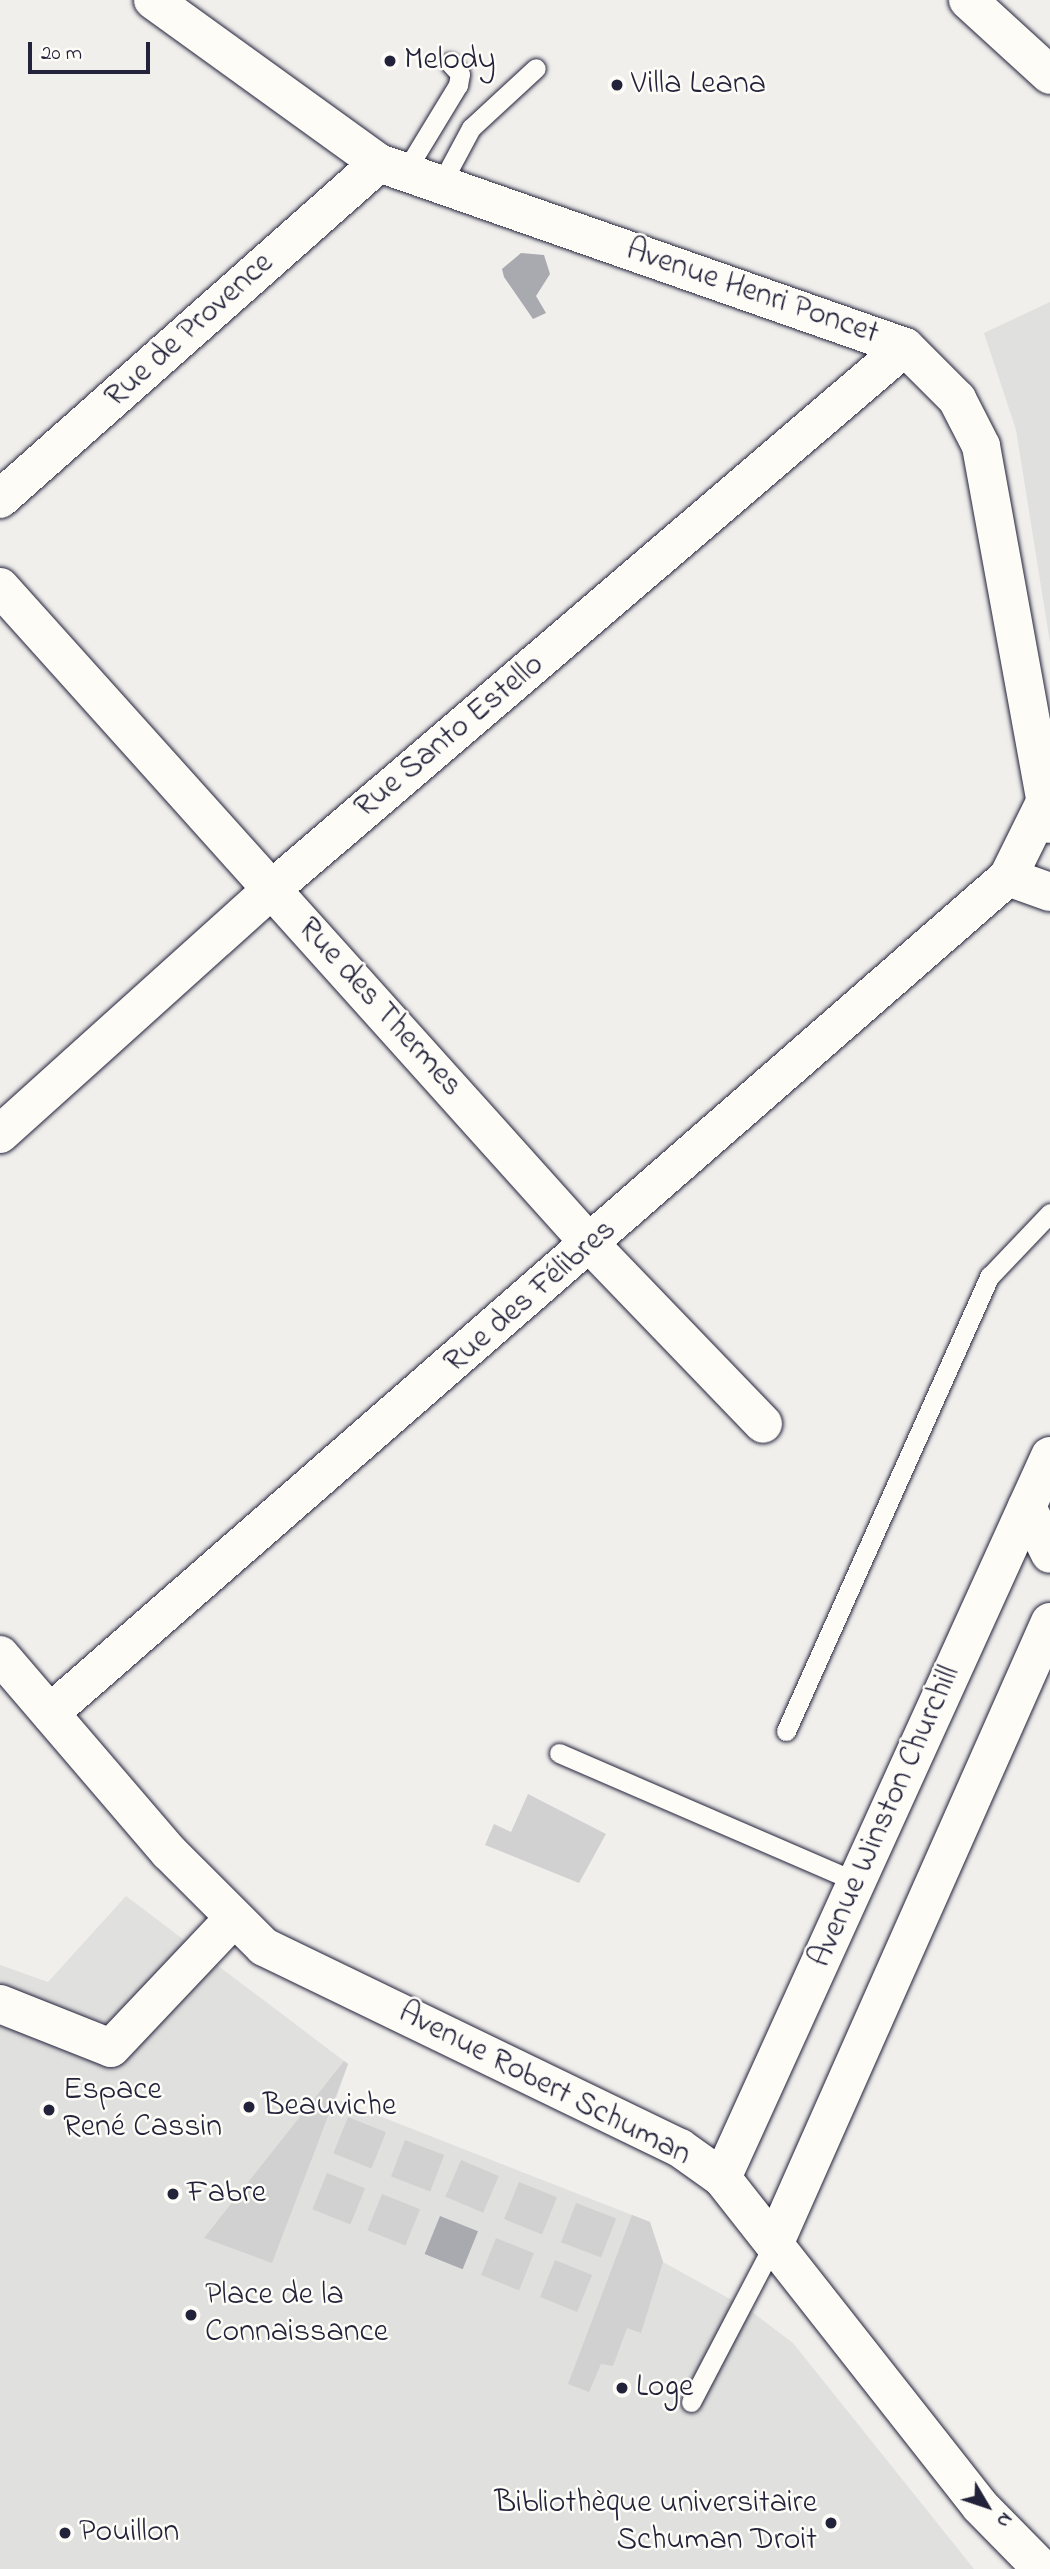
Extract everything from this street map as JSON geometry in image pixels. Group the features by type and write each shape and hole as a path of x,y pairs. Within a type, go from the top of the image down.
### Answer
{"street":[{"name":"Avenue Henri Poncet","path":"153,0 392,167 905,347 957,399 981,446 1048,812"},
{"path":"968,0 1050,75"},
{"name":"Rue de Provence","path":"0,499 392,167"},
{"name":"Rue Santo Estello","path":"0,1133 272,889 905,347"},
{"name":"Rue des Thermes","path":"0,587 592,1245 764,1424"},
{"name":"Rue des Félibres","path":"50,1713 592,1245 1008,877 1048,812"},
{"path":"1008,877 1050,892"},
{"name":"Avenue Winston Churchill","path":"722,2178 1050,1456"},
{"path":"1027,1507 1050,1554"},
{"path":"776,2240 1039,1667 1050,1622"},
{"name":"Avenue Robert Schuman","path":"0,1654 234,1919 264,1947 680,2148 722,2178 776,2240 980,2506 1042,2569"},
{"path":"0,2004 111,2048 234,1919"}],"lane":[{"path":"392,167 458,85 460,74 450,63"},
{"path":"441,184 471,128 536,68"},
{"path":"786,1731 989,1276 1050,1213"},
{"path":"559,1752 857,1882"},
{"path":"691,2402 776,2240"}],"shaded area":[{"path":"521,253 544,255 550,274 536,296 546,313 533,319 504,277 502,269"},
{"path":"1050,302 1050,643 1016,430 984,333"},
{"path":"528,1794 606,1834 579,1883 485,1845 494,1824 511,1832"},
{"path":"126,1896 348,2064 336,2099 650,2222 663,2262 748,2309 793,2343 974,2569 0,2569 0,1965 48,1982"},
{"path":"344,2061 348,2064 272,2263 204,2238"},
{"path":"348,2117 386,2132 371,2169 333,2153"},
{"path":"405,2140 444,2155 430,2191 391,2176"},
{"path":"461,2160 499,2176 483,2213 445,2197"},
{"path":"327,2173 365,2188 350,2225 312,2209"},
{"path":"519,2182 557,2197 542,2234 504,2219"},
{"path":"382,2194 420,2209 405,2246 367,2230"},
{"path":"576,2203 616,2218 601,2258 561,2242"},
{"path":"632,2215 650,2222 663,2262 641,2333 627,2328 613,2366 601,2364 589,2392 568,2384"},
{"path":"440,2216 478,2231 463,2269 425,2254"},
{"path":"496,2238 534,2253 519,2290 481,2275"},
{"path":"555,2260 592,2275 577,2312 540,2297"}],"place":[{"name":"Melody","path":"390,61"},
{"name":"Villa Leana","path":"617,85"},
{"name":"Beauviche","path":"249,2107"},
{"name":"Espace René Cassin","path":"49,2110"},
{"name":"Fabre","path":"173,2194"},
{"name":"Place de la Connaissance","path":"191,2315"},
{"name":"Loge","path":"622,2388"},
{"name":"Bibliothèque universitaire Schuman Droit","path":"831,2523"},
{"name":"Pouillon","path":"65,2533"}]}
